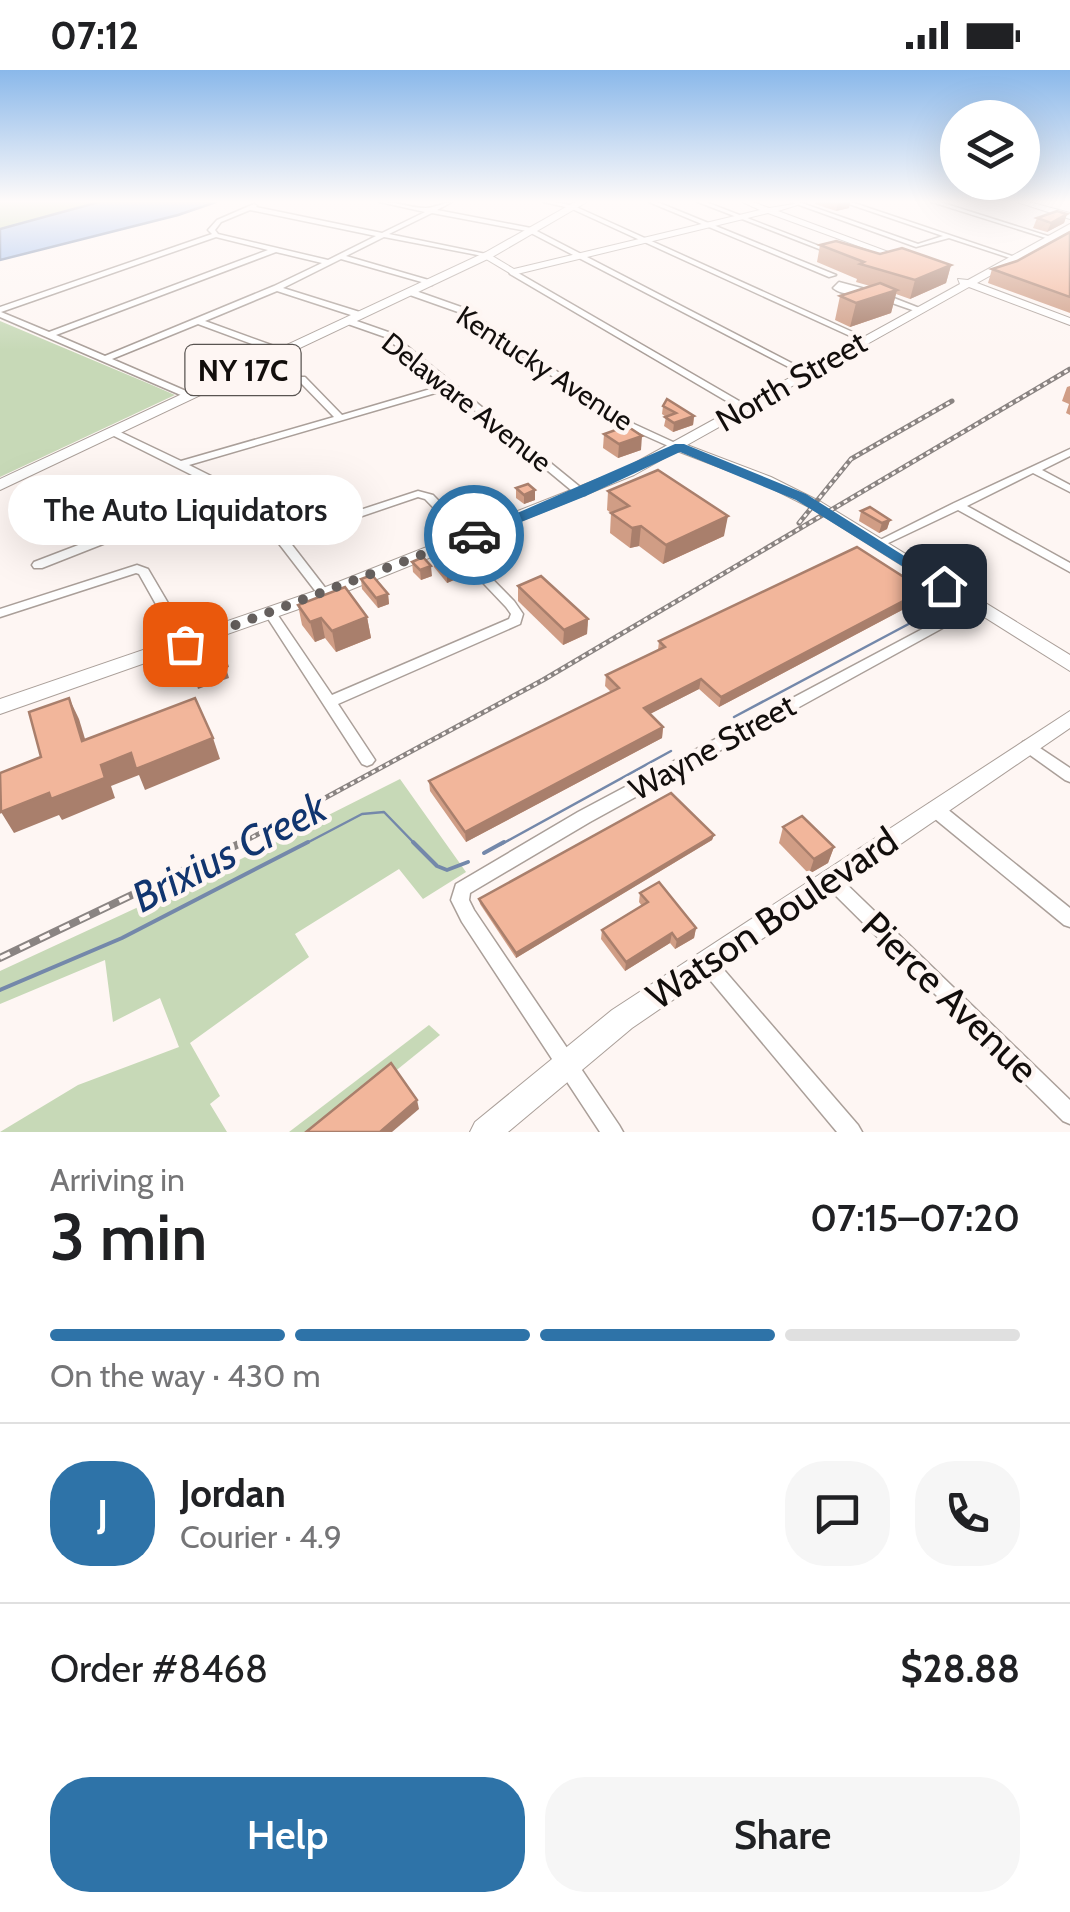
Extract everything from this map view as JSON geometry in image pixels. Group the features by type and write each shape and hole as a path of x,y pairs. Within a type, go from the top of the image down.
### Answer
{"main road":[{"name":"NY 17C","path":"0,485 495,252"}],"street":[{"path":"0,312 170,252"},
{"path":"48,335 270,252"},
{"path":"281,252 327,262"},
{"path":"106,359 277,288 348,252"},
{"path":"465,252 486,256 742,407"},
{"path":"573,252 805,372"},
{"path":"513,272 599,252"},
{"path":"671,252 864,339"},
{"path":"775,252 832,275"},
{"path":"830,252 849,259"},
{"path":"868,257 884,252 922,266"},
{"path":"996,252 1015,258"},
{"name":"North Street","path":"0,707 271,614 581,493 679,447 742,407 1027,252"},
{"path":"339,256 429,283"},
{"path":"991,270 949,274 1070,322"},
{"name":"Delaware Avenue","path":"277,288 388,335 581,493"},
{"path":"865,290 918,310"},
{"name":"Kentucky Avenue","path":"410,292 461,310 622,420 679,447"},
{"path":"0,312 190,396"},
{"path":"198,321 282,352"},
{"path":"302,379 339,418"},
{"path":"180,465 452,386"},
{"path":"706,430 709,444 717,454 738,469"},
{"path":"114,432 231,490 257,508 324,594"},
{"path":"679,447 816,504 1067,661"},
{"path":"878,544 1070,452"},
{"path":"1033,469 1070,488"},
{"path":"38,565 231,490"},
{"path":"284,540 418,494 429,497 510,604 516,618 508,625 328,702"},
{"path":"958,505 1070,568"},
{"path":"0,612 129,570 144,572 185,644"},
{"name":"Wayne Street","path":"565,1062 460,900 462,888 975,605"},
{"path":"271,614 367,760"},
{"name":"Watson Boulevard","path":"484,1132 565,1062 706,962 1070,718"},
{"path":"1028,746 1070,776"},
{"path":"935,809 1070,919"},
{"name":"Pierce Avenue","path":"830,879 1070,1114"},
{"path":"706,962 852,1132"},
{"path":"565,1062 612,1132"}],"green space":[{"path":"0,321 152,385 175,395 0,477"},
{"path":"400,779 466,872 423,899 399,869 295,934 309,957 190,1043 220,1096 210,1104 227,1132 0,1132 78,1085 179,1047 160,998 113,1022 105,960 0,1004 0,971 227,866"},
{"path":"429,1025 440,1035 320,1132 289,1132"}],"water":[{"path":"0,252 33,252 0,260"}],"building":[{"path":"837,252 912,252 951,265 915,280 860,264 864,262"},
{"path":"1034,252 1070,252 1070,297 992,269"},
{"path":"880,283 897,290 856,303 840,296"},
{"path":"667,399 694,416 674,423 665,417 676,413 663,406"},
{"path":"627,426 642,436 619,444 604,434"},
{"path":"658,470 728,516 666,545 641,526 632,528 611,513 629,506 608,491"},
{"path":"528,484 535,490 524,495 516,488"},
{"path":"870,507 890,520 882,523 861,511"},
{"path":"857,547 924,590 721,697 701,679 644,708 663,727 465,832 429,781 619,688 606,675 665,647 659,641"},
{"path":"447,553 460,567 447,573 433,557"},
{"path":"423,557 431,566 420,570 412,562"},
{"path":"372,575 388,594 376,598 361,579"},
{"path":"541,576 588,619 564,630 518,586"},
{"path":"345,587 367,617 332,631 321,618 310,622 298,605"},
{"path":"217,636 224,662 193,673 189,664 184,666 177,649"},
{"path":"69,698 82,741 195,698 213,738 136,769 131,753 101,765 105,778 51,799 49,793 1,812 0,773 41,757 29,712"},
{"path":"671,793 714,835 516,953 479,899"},
{"path":"802,816 834,847 814,859 783,827"},
{"path":"659,882 696,928 677,940 672,933 626,962 602,930 648,902 640,893"},
{"path":"391,1063 417,1100 380,1132 306,1132"}],"waterway":[{"name":"Brixius Creek","path":"734,717 948,603"},
{"name":"Brixius Creek","path":"500,845 671,751"},
{"name":"Brixius Creek","path":"303,845 362,814 384,812 416,845"},
{"name":"Brixius Creek","path":"0,990 122,938 308,842"},
{"name":"Brixius Creek","path":"413,842 416,845"},
{"name":"Brixius Creek","path":"484,853 504,842"},
{"name":"Brixius Creek","path":"416,845 437,866 447,870 468,862"}],"railway":[{"path":"238,845 543,680 1070,369"},
{"path":"799,523 851,459 952,401"},
{"path":"0,958 243,842"}],"way so far":[{"path":"185,644 474,535"}],"place":[{"name":"The Auto Liquidators","path":"185,644"}],"route":[{"path":"474,535 581,493 679,447 816,504 944,586"}]}
